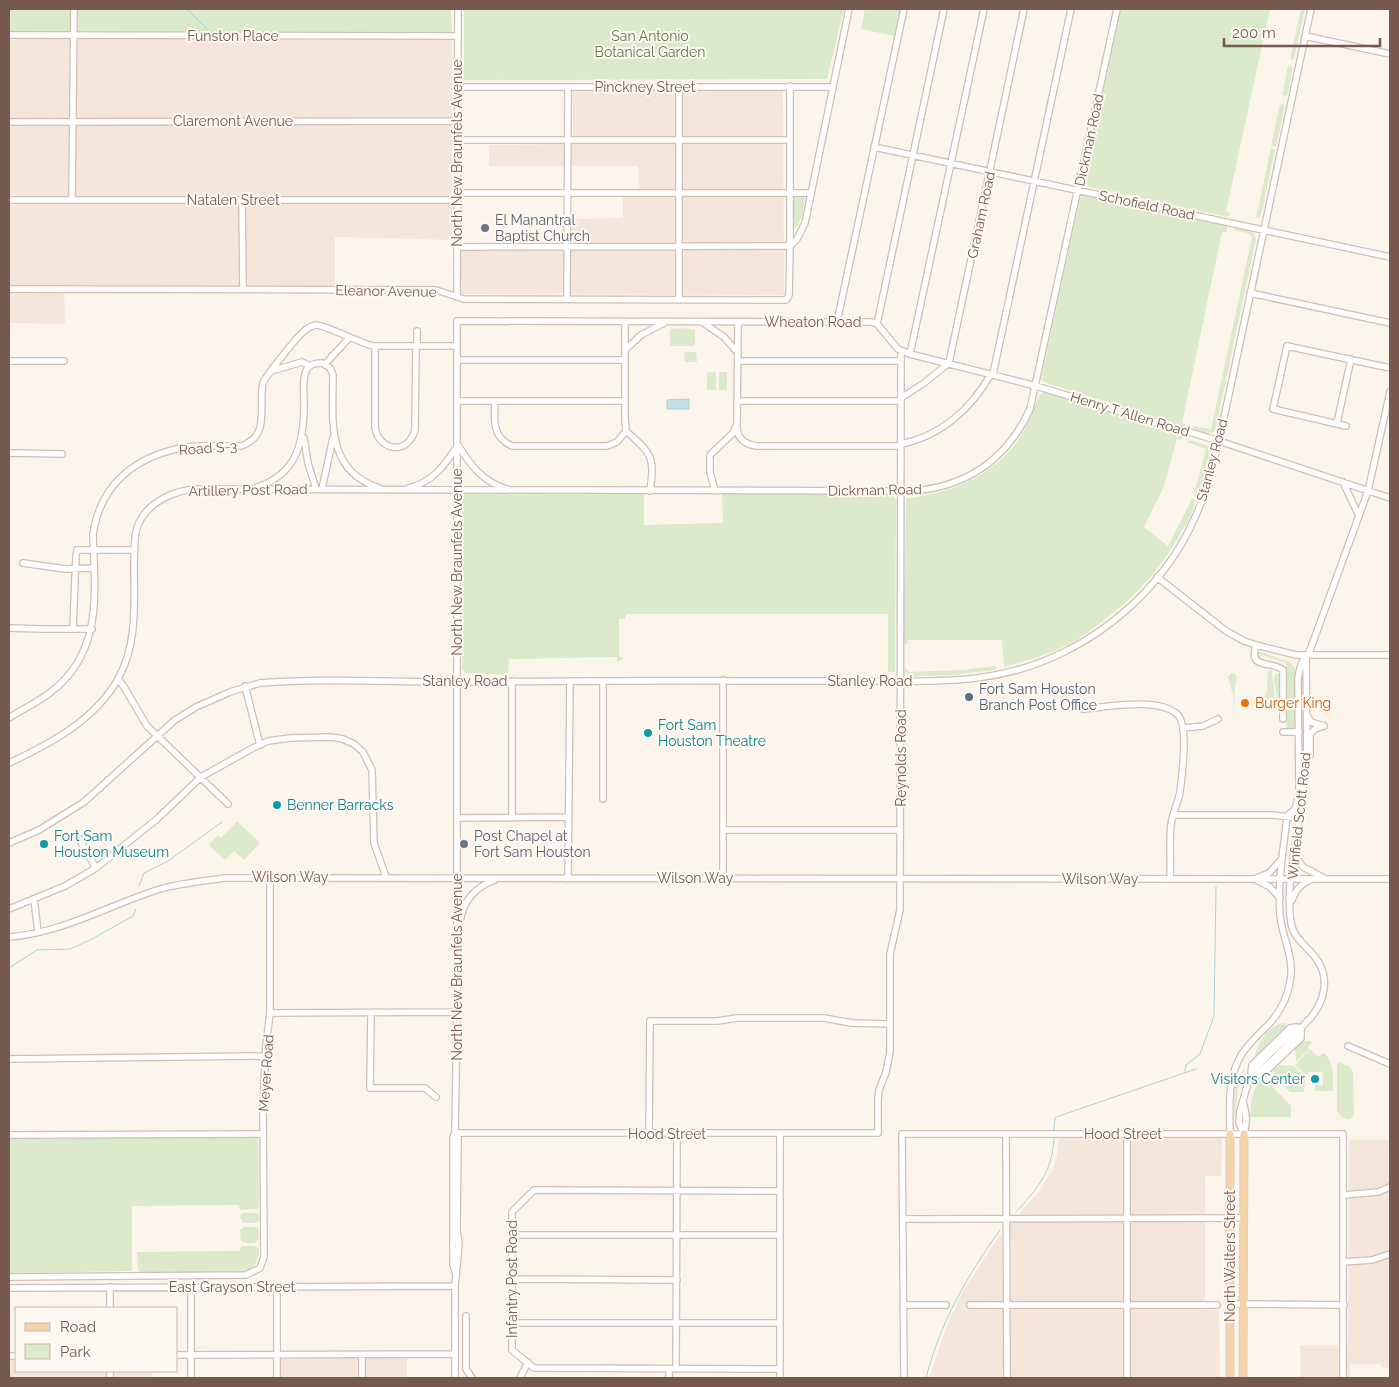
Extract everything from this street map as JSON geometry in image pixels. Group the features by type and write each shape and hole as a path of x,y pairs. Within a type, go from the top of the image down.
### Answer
{"main road":[{"name":"North Walters Street","path":"1230,1134 1230,1378"},
{"name":"North Walters Street","path":"1244,1134 1244,1378"}],"street":[{"path":"72,199 74,9"},
{"name":"North New Braunfels Avenue","path":"457,298 458,9"},
{"path":"457,247 790,246 797,239 801,231 811,193 849,9"},
{"path":"837,322 904,9"},
{"name":"Wheaton Road","path":"457,321 872,322 877,324 944,9"},
{"path":"910,354 984,9"},
{"name":"Graham Road","path":"949,363 1024,9"},
{"path":"738,322 737,431 748,444 756,446 900,445 932,434 951,422 968,407 992,374 1071,9"},
{"name":"Dickman Road","path":"457,491 921,491 941,488 966,478 989,464 1009,444 1030,409 1117,9"},
{"name":"Stanley Road","path":"9,843 39,830 84,802 175,720 211,699 245,686 273,682 722,680 944,682 982,678 1027,668 1077,645 1112,622 1139,598 1158,577 1175,555 1190,528 1203,496 1219,441 1311,9"},
{"name":"Funston Place","path":"9,35 458,36"},
{"path":"1305,36 1390,54"},
{"path":"679,86 679,299"},
{"path":"790,86 790,246"},
{"name":"Pinckney Street","path":"457,87 833,87"},
{"path":"567,299 568,87"},
{"name":"Claremont Avenue","path":"9,122 457,121"},
{"path":"457,140 789,140"},
{"name":"Schofield Road","path":"874,147 1390,257"},
{"path":"457,193 811,193"},
{"name":"Natalen Street","path":"9,200 457,200"},
{"path":"242,200 243,289"},
{"name":"Eleanor Avenue","path":"9,288 436,290 464,299 786,300 789,295 790,246"},
{"path":"1250,293 1390,323"},
{"name":"North New Braunfels Avenue","path":"455,1378 456,1275 453,1264 453,1137 456,1133 457,1012 457,321"},
{"path":"494,401 497,434 504,442 512,446 607,446 617,442 626,431 625,322"},
{"path":"625,350 646,331 666,322"},
{"path":"702,322 724,337 738,353"},
{"name":"Henry T Allen Road","path":"877,324 901,351 1036,386 1219,441 1390,498"},
{"name":"Road S-3","path":"9,718 51,692 73,670 79,659 92,628 94,615 95,522 101,505 117,481 134,466 147,458 167,451 188,447 241,446 248,444 256,437 261,426 263,384 271,371 309,327 325,326 362,344 375,346 458,346"},
{"path":"375,346 375,428 377,436 384,444 391,447 399,447 407,444 413,437 415,430 417,331"},
{"path":"325,364 349,338"},
{"path":"1346,426 1273,409 1287,346 1390,368"},
{"name":"Reynolds Road","path":"878,1133 878,1100 888,1061 890,954 900,910 901,879 901,351"},
{"path":"1337,423 1351,359"},
{"path":"457,360 625,360"},
{"path":"9,361 64,361"},
{"path":"738,361 901,361"},
{"path":"271,371 302,362 310,366"},
{"path":"319,363 325,364 330,368 333,375 333,434 328,464 319,490 307,455 304,429 304,379 306,370 310,366 319,363"},
{"path":"738,401 900,399 949,363"},
{"name":"Winfield Scott Road","path":"1302,1027 1320,1004 1324,981 1319,963 1295,934 1292,925 1292,879 1302,780 1307,764 1306,655 1309,653 1368,491 1390,392"},
{"path":"457,401 625,401"},
{"path":"715,491 710,472 710,455 733,433 737,424"},
{"path":"250,489 272,481 283,473 291,464 300,446 304,429"},
{"path":"626,431 643,447 652,460 654,468 650,491"},
{"path":"333,434 340,455 351,471 366,482 388,490"},
{"name":"Dickman Road","path":"458,445 473,468 480,475 496,486 516,491"},
{"name":"Artillery Post Road","path":"399,490 419,484 435,475 444,466 458,445"},
{"path":"9,453 62,454"},
{"path":"1343,482 1359,516"},
{"name":"Artillery Post Road","path":"9,763 31,753 77,724 102,701 118,679 128,654 134,622 136,533 140,519 152,506 165,497 188,490 457,491"},
{"path":"74,629 75,569 78,550 135,550"},
{"path":"23,563 65,569 94,568"},
{"path":"1158,577 1226,631 1256,645 1306,655 1390,655"},
{"path":"9,628 92,628"},
{"path":"1256,645 1253,655 1258,662 1283,670 1283,719"},
{"path":"1287,816 1294,809 1299,795 1298,678 1306,655"},
{"path":"118,679 144,722 228,804"},
{"path":"722,680 723,878"},
{"path":"512,681 512,818"},
{"path":"568,878 570,681"},
{"path":"603,681 603,799"},
{"path":"245,686 260,745"},
{"path":"1083,709 1144,704 1160,706 1178,714 1183,728 1181,779 1171,824 1170,879"},
{"path":"1307,714 1311,722 1324,726 1310,734 1310,757 1307,764"},
{"path":"1183,728 1203,726 1218,719"},
{"path":"1283,732 1298,732"},
{"path":"9,910 65,886 96,868 157,819 201,777 243,752 278,739 331,737 350,741 363,752 372,770 374,838 386,877"},
{"path":"1173,814 1287,816 1299,818"},
{"name":"Winfield Scott Road","path":"1230,1134 1230,1086 1232,1075 1246,1048 1277,1015 1290,984 1292,971 1291,956 1280,915 1282,858 1287,816"},
{"path":"457,818 569,817"},
{"path":"723,830 900,830"},
{"path":"78,837 96,868"},
{"path":"1295,856 1303,868 1328,879"},
{"path":"1254,879 1269,873 1282,858"},
{"name":"Meyer Road","path":"9,1277 246,1275 259,1268 264,1256 263,1134 265,1056 270,1013 270,877"},
{"name":"Wilson Way","path":"9,937 38,932 83,920 162,889 192,882 225,878 1390,879"},
{"path":"457,941 460,916 466,902 486,882 500,878"},
{"path":"1254,879 1270,887 1280,899"},
{"path":"1291,902 1297,889 1302,884 1314,879"},
{"path":"34,899 38,932"},
{"path":"270,1013 457,1012"},
{"path":"371,1013 370,1088 426,1088 436,1097"},
{"path":"650,1134 650,1021 824,1018 858,1024 890,1024"},
{"path":"1251,1078 1263,1074 1300,1038 1302,1027"},
{"path":"1244,1134 1239,1123 1240,1111 1245,1092 1256,1068 1294,1031 1302,1027"},
{"path":"1348,1046 1390,1064"},
{"path":"9,1059 265,1056"},
{"name":"Hood Street","path":"456,1133 878,1133"},
{"path":"9,1135 263,1134"},
{"path":"676,1369 677,1134"},
{"path":"780,1134 780,1378"},
{"name":"Hood Street","path":"903,1219 902,1134 1343,1134 1343,1195"},
{"path":"1006,1134 1007,1378"},
{"path":"1126,1378 1127,1134"},
{"path":"1344,1378 1343,1195 1371,1193 1390,1187"},
{"name":"Infantry Post Road","path":"528,1362 512,1350 512,1212 534,1190 780,1191"},
{"path":"904,1378 903,1219 1244,1218"},
{"path":"512,1235 780,1235"},
{"path":"1343,1262 1372,1260 1390,1254"},
{"path":"512,1279 677,1280"},
{"path":"277,1286 277,1378"},
{"name":"East Grayson Street","path":"9,1288 456,1286"},
{"path":"191,1287 191,1378"},
{"path":"110,1288 110,1307"},
{"path":"1230,1304 1344,1305"},
{"path":"903,1305 946,1305"},
{"path":"970,1305 1217,1305"},
{"path":"466,1316 466,1369 472,1378"},
{"path":"512,1323 780,1323"},
{"path":"178,1355 455,1354"},
{"path":"362,1355 362,1378"},
{"path":"520,1378 528,1362 537,1368 780,1368"},
{"path":"669,1369 669,1378"}],"shaded area":[{"path":"9,39 452,40 452,240 335,237 335,287 64,285 65,324 9,323"},
{"path":"572,90 783,91 784,295 461,294 461,251 572,251 572,219 623,218 623,197 640,197 638,166 489,166 489,145 573,144"},
{"path":"1222,1137 1221,1176 1205,1176 1205,1310 1219,1310 1220,1378 929,1378 946,1328 963,1291 999,1236 1040,1190 1054,1168 1059,1138"},
{"path":"1349,1140 1390,1140 1390,1368 1381,1367 1381,1364 1350,1364 1350,1378 1301,1378 1300,1345 1348,1345"},
{"path":"407,1357 407,1378 280,1378 280,1359"},
{"path":"9,1358 15,1358 15,1372 152,1372 152,1378 9,1378"}],"green space":[{"path":"9,9 451,9 452,32 9,31"},
{"name":"San Antonio Botanical Garden","path":"464,9 844,9 827,79 464,80"},
{"path":"865,9 901,9 895,36 861,29"},
{"path":"1119,9 1270,9 1226,212 1231,213 1228,217 1089,187 1083,181"},
{"path":"1301,9 1305,9 1294,59 1292,60 1290,58"},
{"path":"1288,66 1293,67 1287,96 1282,95"},
{"path":"1280,104 1285,105 1276,147 1271,146"},
{"path":"1271,148 1275,149 1263,207 1259,218 1256,218"},
{"path":"803,196 805,198 800,221 796,227 792,226 792,197"},
{"path":"1085,196 1227,226 1227,232 1222,232 1182,423 1186,424 1184,426 1041,380 1079,202 1080,198"},
{"path":"1234,228 1253,232 1256,239 1216,427 1213,433 1204,433 1195,430 1192,426 1211,429 1252,237 1248,233 1234,230"},
{"path":"683,328 695,330 695,346 670,346 670,329"},
{"path":"684,352 696,352 697,362 685,362"},
{"path":"707,372 716,372 716,390 707,390"},
{"path":"719,372 727,372 727,390 719,390"},
{"path":"1043,392 1182,433 1182,440 1177,439 1163,489 1144,527 1168,546 1192,499 1195,499 1189,519 1158,568 1133,595 1091,630 1059,649 1004,667 1002,640 907,640 908,643 906,645 904,640 906,498 922,496 954,487 969,481 997,463 1019,439 1039,396"},
{"path":"1189,440 1211,447 1206,473 1197,496 1194,493 1206,449 1188,442"},
{"path":"466,494 644,494 644,525 723,523 722,494 891,494 896,500 895,672 888,672 888,614 626,614 625,619 619,619 619,656 623,657 623,659 617,662 617,657 509,659 508,675 465,673 462,669 462,496"},
{"path":"1258,651 1289,662 1296,669 1296,728 1289,730 1286,727 1286,663 1262,655 1260,659 1258,658"},
{"path":"995,666 997,669 994,670 953,675 910,676 906,674 905,670 905,667 909,672 961,670"},
{"path":"1268,670 1272,671 1275,695 1274,702 1269,704 1264,699 1267,691"},
{"path":"1231,673 1234,673 1237,678 1234,714 1233,695 1228,677"},
{"path":"1276,673 1280,675 1280,708 1272,708 1277,703 1274,681"},
{"path":"1261,701 1265,706 1272,708 1261,708"},
{"path":"237,821 260,843 244,860 234,851 225,860 209,845 218,835 221,838"},
{"path":"1283,1023 1287,1024 1287,1029 1254,1058 1267,1032"},
{"path":"1304,1041 1312,1043 1308,1047 1309,1049 1296,1062 1295,1049"},
{"path":"1310,1049 1318,1057 1324,1053 1328,1057 1333,1070 1333,1091 1315,1091 1315,1085 1323,1085 1323,1075 1321,1072 1304,1074 1295,1065"},
{"path":"1339,1062 1350,1067 1353,1072 1354,1115 1350,1119 1343,1118 1337,1111 1337,1064"},
{"path":"1279,1065 1294,1066 1305,1078 1304,1092 1290,1092 1274,1075 1273,1070"},
{"path":"1244,1069 1237,1091 1236,1115 1234,1115 1235,1081"},
{"path":"1263,1080 1268,1082 1291,1106 1291,1117 1250,1117 1254,1092"},
{"path":"9,1138 258,1138 259,1206 257,1209 240,1210 239,1205 132,1206 132,1271 9,1273"},
{"path":"243,1213 256,1213 259,1216 259,1221 256,1223 243,1223 240,1216"},
{"path":"244,1227 258,1227 259,1240 250,1243 241,1241 240,1230"},
{"path":"241,1246 256,1246 259,1249 256,1263 245,1272 140,1273 138,1269 137,1252 240,1251"}],"water":[{"path":"689,399 689,409 667,409 667,400"}],"waterway":[{"path":"187,9 207,29"},
{"path":"139,886 144,873 168,861 222,822"},
{"path":"1185,1071 1186,1065 1200,1054 1214,1016 1216,887"},
{"path":"9,968 37,950 70,949 90,940 133,916 136,909"},
{"path":"1054,1131 1055,1118 1059,1116 1196,1069"},
{"path":"1016,1212 1043,1178 1051,1160 1054,1137"},
{"path":"926,1378 947,1319 976,1265 1000,1230"}],"place":[{"name":"El Manantral Baptist Church","path":"485,228"},
{"name":"Fort Sam Houston Branch Post Office","path":"969,697"},
{"name":"Burger King","path":"1245,703"},
{"name":"Fort Sam Houston Theatre","path":"648,733"},
{"name":"Benner Barracks","path":"277,805"},
{"name":"Fort Sam Houston Museum","path":"44,844"},
{"name":"Post Chapel at Fort Sam Houston","path":"464,844"},
{"name":"Visitors Center","path":"1315,1079"}]}
